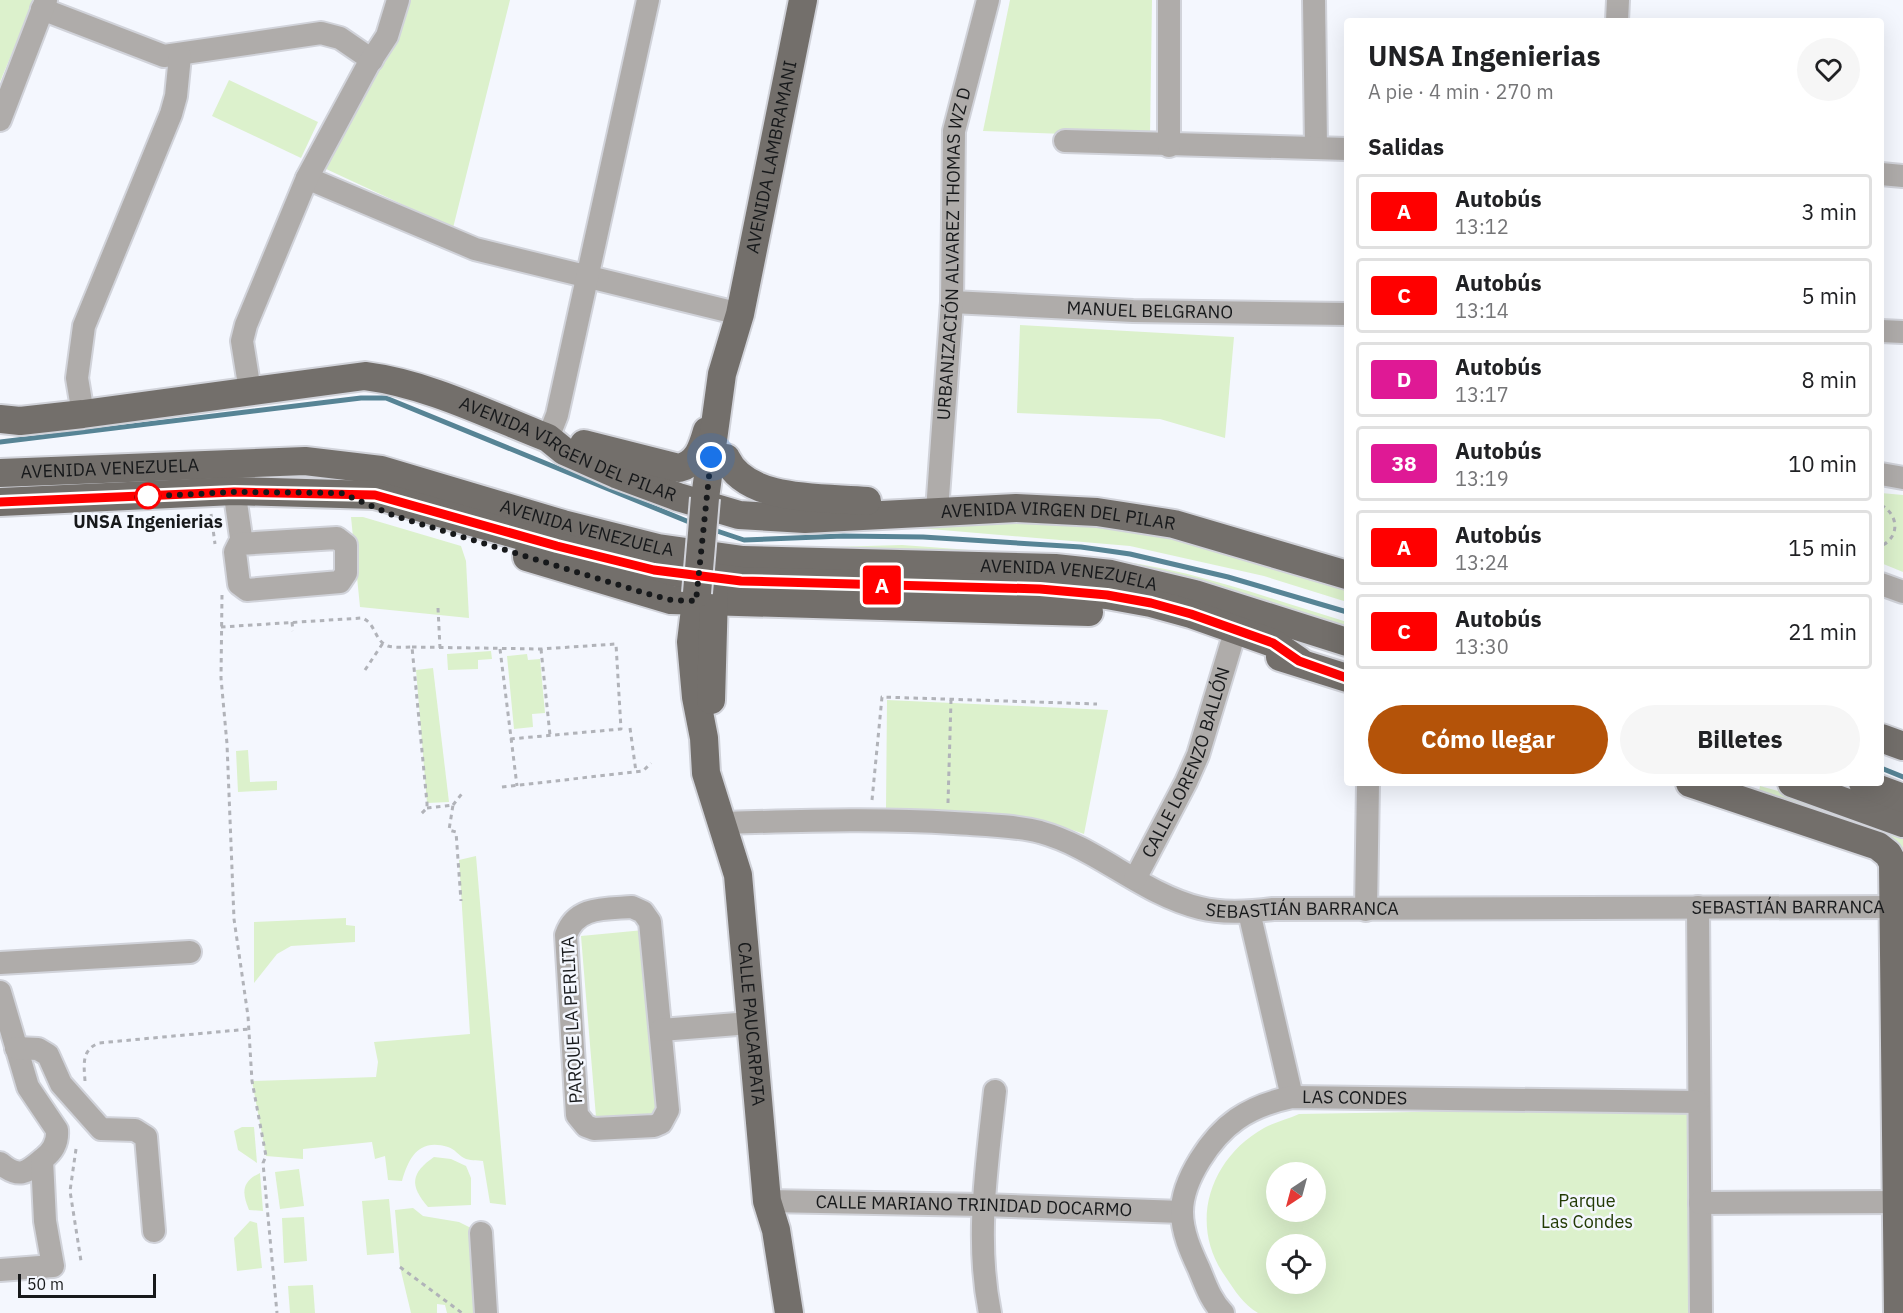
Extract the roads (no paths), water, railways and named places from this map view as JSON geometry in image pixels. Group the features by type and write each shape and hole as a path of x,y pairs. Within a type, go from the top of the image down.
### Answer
{"main road":[{"name":"AVENIDA LAMBRAMANI","path":"713,499 722,374 740,314 803,0"},
{"name":"AVENIDA LAMBRAMANI","path":"713,499 726,458 740,314"},
{"path":"548,438 568,439 663,466 687,466 699,455 702,448 722,374"},
{"name":"AVENIDA VIRGEN DEL PILAR","path":"0,419 20,421 83,414 365,376 392,379 548,438 564,451 616,474 678,497 739,514 770,519 805,519 1016,508 1132,516 1174,524 1344,573"},
{"path":"726,458 740,478 763,490 879,502 906,513"},
{"name":"AVENIDA VENEZUELA","path":"0,502 233,478 305,461 381,470 562,524 658,548 743,560 1055,568 1111,574 1195,594 1344,641"},
{"name":"AVENIDA VENEZUELA","path":"0,473 233,478 341,493 375,495 557,546 654,570 741,581 1040,589 1107,595 1191,614 1273,643 1299,661"},
{"name":"AVENIDA VENEZUELA","path":"341,493 395,516 671,600 705,597 1077,611 1148,621 1231,645 1299,661 1344,677"},
{"name":"CALLE PAUCARPATA","path":"713,499 705,597 691,642 696,697 704,738 706,773 738,875 767,1202 776,1230 789,1313"},
{"path":"1884,739 1903,746"},
{"path":"1699,786 1878,846 1888,854 1893,864 1899,907 1898,1313"},
{"path":"1800,786 1903,823"},
{"path":"1871,786 1903,798"}],"street":[{"path":"250,391 242,340 246,325 307,178 387,36 398,0"},
{"path":"548,438 557,415 648,0"},
{"name":"URBANIZACIÓN ALVAREZ THOMAS WZ D","path":"937,511 952,302 954,131 988,0"},
{"path":"1169,0 1169,146"},
{"path":"1314,0 1316,147"},
{"path":"1617,18 1618,0"},
{"path":"0,120 44,4 164,56 180,56 321,33 339,38 372,60"},
{"path":"83,414 77,378 84,326 171,114 176,96 180,56"},
{"path":"1065,141 1169,146 1344,148"},
{"path":"1884,174 1903,176"},
{"path":"307,178 458,244 587,278 740,314"},
{"name":"MANUEL BELGRANO","path":"952,302 1133,311 1344,314"},
{"path":"1884,331 1903,332"},
{"path":"1884,475 1903,478"},
{"path":"233,478 242,544"},
{"path":"337,538 346,545 346,573 343,580 335,583 247,590 242,588 238,578 235,549 242,544 337,538"},
{"path":"1884,585 1903,592"},
{"name":"CALLE LORENZO BALLÓN","path":"1135,879 1194,764 1231,645"},
{"path":"1365,910 1368,786"},
{"name":"SEBASTIÁN BARRANCA","path":"721,824 870,820 948,823 1039,832 1073,843 1174,899 1202,909 1249,912 1273,909 1899,907"},
{"name":"PARQUE LA PERLITA","path":"632,907 643,912 650,922 661,1030 669,1103 666,1117 654,1126 594,1129 586,1126 577,1115 576,1107 566,935 568,927 580,914 588,911 632,907"},
{"path":"1698,907 1701,1313"},
{"path":"1249,912 1292,1097"},
{"path":"0,963 190,952"},
{"path":"0,992 28,1087 57,1130 55,1145 33,1170 19,1173 0,1163"},
{"path":"661,1030 750,1023"},
{"path":"16,1047 38,1049 48,1055 61,1084 101,1129 135,1131 146,1137 154,1231"},
{"path":"990,1313 985,1288 983,1205 995,1091"},
{"name":"LAS CONDES","path":"1223,1313 1214,1304 1188,1244 1182,1212 1188,1187 1198,1163 1237,1119 1276,1100 1292,1097 1698,1102"},
{"path":"0,1270 53,1266 45,1221 42,1160"},
{"name":"CALLE MARIANO TRINIDAD DOCARMO","path":"767,1202 983,1205 1182,1212"},
{"path":"1701,1203 1900,1202"},
{"path":"481,1233 486,1313"}],"waterway":[{"path":"0,442 361,398 386,398 694,524"},
{"path":"711,529 744,540 843,536 923,537 1081,547 1130,554 1228,577 1344,611"},
{"path":"1884,769 1903,777"}],"place":[{"name":"UNSA Ingenierias","path":"148,496"}],"park label":[{"name":"Parque Las Condes","path":"1587,1211"}]}
